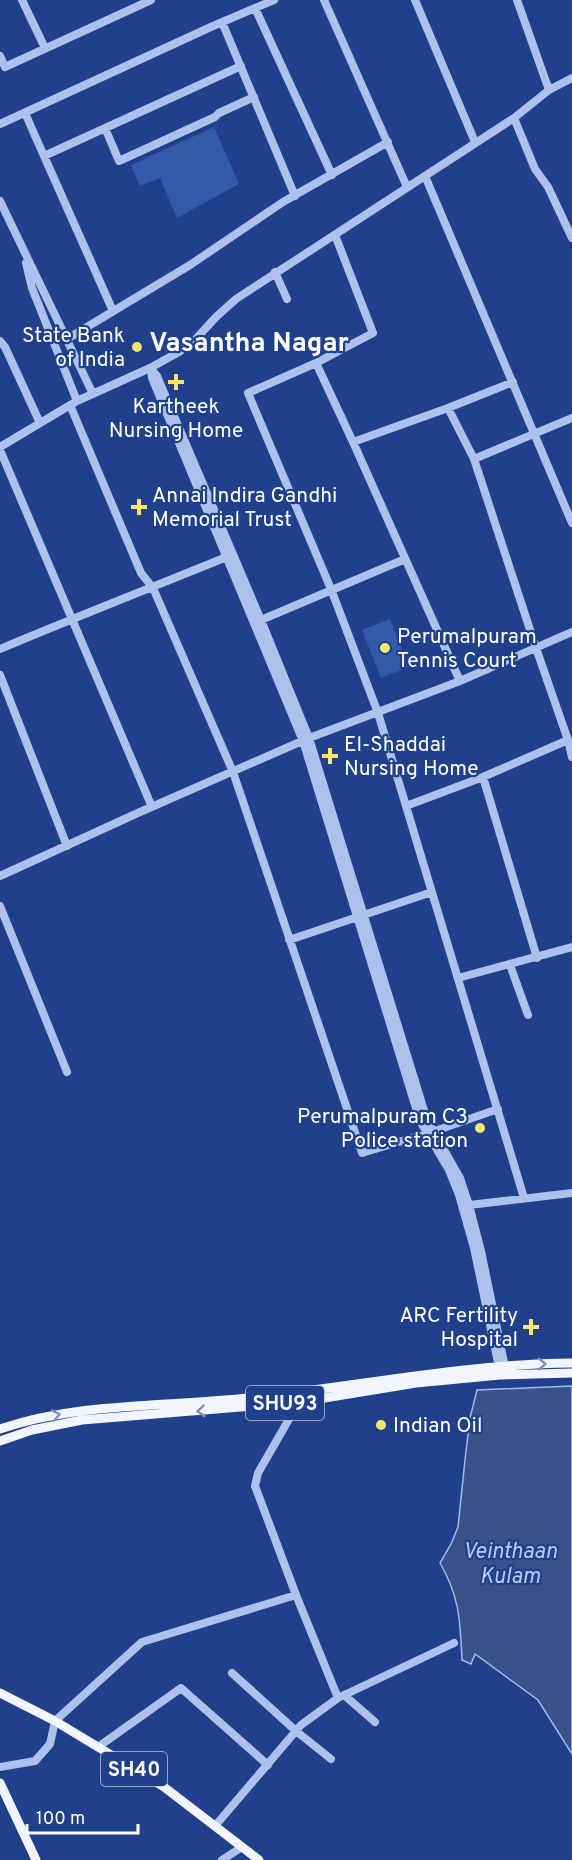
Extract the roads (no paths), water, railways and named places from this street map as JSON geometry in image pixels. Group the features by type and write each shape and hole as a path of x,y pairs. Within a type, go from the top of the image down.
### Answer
{"main road":[{"name":"SHU93","path":"0,1441 33,1430 82,1420 300,1397 572,1363"},
{"name":"SHU93","path":"503,1370 572,1373"},
{"name":"SHU93","path":"0,1430 23,1422 64,1413 160,1404 300,1397"},
{"name":"SH40","path":"0,1693 55,1721 164,1787 259,1860"},
{"path":"0,1782 36,1860"}],"street":[{"path":"22,0 45,48"},
{"path":"0,56 5,67 151,0"},
{"path":"0,124 255,8 263,2 274,0"},
{"path":"324,0 407,188"},
{"path":"415,0 475,142"},
{"path":"517,0 549,90"},
{"path":"255,8 332,175"},
{"path":"222,22 295,196"},
{"path":"44,156 241,66"},
{"path":"152,807 0,448 74,403 150,368 187,346 229,305 275,272 514,118 549,90 572,78"},
{"path":"105,128 119,161 254,97"},
{"path":"24,113 113,311"},
{"path":"514,118 535,169 548,187 572,238"},
{"path":"67,339 190,265 295,196 388,142"},
{"path":"425,176 572,522"},
{"path":"0,201 93,394"},
{"path":"335,235 373,333 316,363 248,393 330,589 378,713 524,1198"},
{"path":"22,247 32,288 74,403 141,573 153,588 232,772 362,1154 498,1109"},
{"path":"275,272 287,299"},
{"path":"0,341 5,347 40,423"},
{"path":"316,363 460,681"},
{"path":"150,368 157,376 306,740"},
{"path":"353,442 513,382"},
{"path":"448,408 474,459 572,757"},
{"path":"474,459 572,418"},
{"path":"0,649 230,556"},
{"path":"230,556 261,620 306,740 429,1133 449,1170 459,1195 503,1370"},
{"path":"261,620 405,559"},
{"path":"0,876 306,740 460,681 572,633"},
{"path":"0,675 67,846"},
{"path":"406,806 483,777 568,740"},
{"path":"483,777 537,958"},
{"path":"289,940 432,891"},
{"path":"0,906 67,1072"},
{"path":"458,978 572,947"},
{"path":"510,965 528,1015"},
{"path":"429,1133 454,1167 469,1205 481,1251 503,1370"},
{"path":"469,1205 572,1193"},
{"path":"300,1397 258,1473 255,1486 296,1594 341,1696 375,1722"},
{"path":"0,1767 35,1761 50,1744 55,1721 142,1642 296,1594"},
{"path":"215,1826 301,1725 341,1696 454,1643"},
{"path":"232,1673 296,1731 331,1759"},
{"path":"98,1747 181,1688 268,1765"},
{"path":"222,1860 242,1847"}],"water":[{"name":"Veinthaan Kulam","path":"572,1386 572,1754 538,1700 475,1654 471,1664 462,1660 458,1610 452,1587 440,1563 458,1527 470,1418 477,1390"}],"place":[{"name":"State Bank of India","path":"137,347"},
{"name":"Kartheek Nursing Home","path":"176,382"},
{"name":"Annai Indira Gandhi Memorial Trust","path":"139,507"},
{"name":"Perumalpuram Tennis Court","path":"385,648"},
{"name":"El-Shaddai Nursing Home","path":"330,756"},
{"name":"Perumalpuram C3 Police station","path":"480,1128"},
{"name":"ARC Fertility Hospital","path":"531,1327"},
{"name":"Indian Oil","path":"381,1425"}],"district":[{"name":"Vasantha Nagar","path":"249,342"}]}
